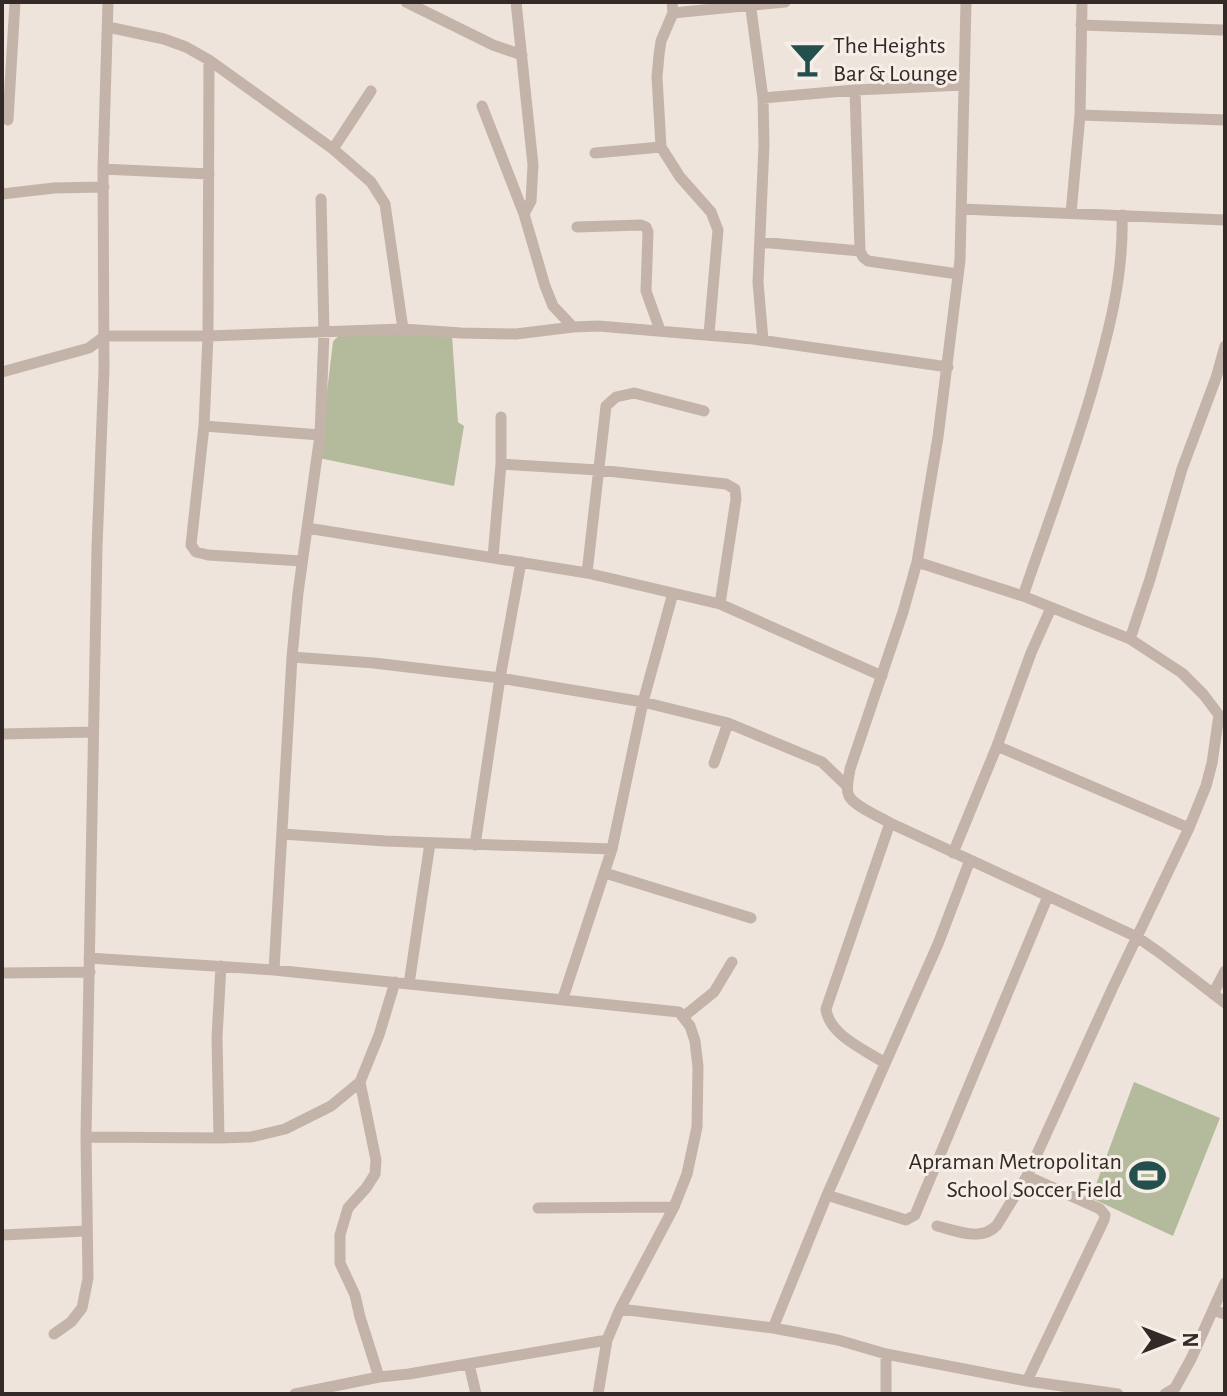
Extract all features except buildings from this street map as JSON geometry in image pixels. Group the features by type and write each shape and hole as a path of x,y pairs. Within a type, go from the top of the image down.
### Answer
{"street":[{"path":"8,120 15,2"},
{"path":"54,1334 71,1322 82,1308 88,1278 86,1137 93,732 105,336 103,169 108,2"},
{"path":"406,2 493,45 522,55"},
{"path":"516,2 533,165 531,201 524,214"},
{"path":"709,334 718,230 711,212 680,177 661,147 657,77 661,41 673,8 785,2"},
{"path":"966,2 958,274 948,367 917,562 850,769 848,795 854,802 890,823 1137,937 1225,1003"},
{"path":"1071,213 1080,115 1082,2"},
{"path":"750,3 763,98 758,282 763,340"},
{"path":"1081,25 1222,30"},
{"path":"108,27 164,39 209,60 333,149 371,182 385,204 403,329"},
{"path":"209,60 208,336 204,426 191,545 196,552 208,555 302,561"},
{"path":"763,98 964,85"},
{"path":"855,90 860,251 863,257 868,261 958,274"},
{"path":"333,149 371,91"},
{"path":"482,106 524,214 553,306 573,327"},
{"path":"1080,115 1225,120"},
{"path":"595,153 661,147"},
{"path":"103,169 209,174"},
{"path":"2,194 54,188 104,187"},
{"path":"274,970 292,657 320,435 324,333 321,199"},
{"path":"961,209 1225,220"},
{"path":"1023,596 1081,426 1109,332 1123,244 1122,215"},
{"path":"577,227 646,227 646,291 660,330"},
{"path":"760,242 860,251"},
{"path":"2,372 89,348 105,336 208,336 403,329 516,334 598,326 763,340 948,367"},
{"path":"1130,639 1182,469 1225,346"},
{"path":"587,573 606,406 616,397 634,393 704,411"},
{"path":"493,557 501,464 501,417"},
{"path":"204,426 320,435"},
{"path":"501,464 598,470 726,484 735,489 720,604"},
{"path":"307,528 587,573 720,604 882,676"},
{"path":"475,845 521,562"},
{"path":"917,562 1023,596 1130,639 1182,673 1222,711 1215,729 1206,786 1189,828 1027,1176 991,1231 970,1234 937,1226"},
{"path":"563,998 612,849 643,702 673,593"},
{"path":"953,853 1051,608"},
{"path":"292,657 500,678 643,702 728,723 822,762 847,786"},
{"path":"714,763 728,723"},
{"path":"2,734 93,732"},
{"path":"997,746 1189,828"},
{"path":"885,1063 842,1035 827,1016 826,1009 890,823"},
{"path":"282,834 612,849"},
{"path":"409,984 430,843"},
{"path":"773,1328 827,1195 938,944 970,860"},
{"path":"605,873 751,918"},
{"path":"827,1195 906,1220 915,1215 1048,896"},
{"path":"89,958 274,970 679,1012 690,1026 695,1041 697,1127 687,1174 674,1207 607,1340 598,1394"},
{"path":"683,1017 714,992 732,962"},
{"path":"219,1138 217,1037 221,966"},
{"path":"1213,994 1225,971"},
{"path":"2,973 90,972"},
{"path":"86,1137 251,1137 285,1129 331,1106 360,1082 379,1035 395,982"},
{"path":"360,1082 376,1160 375,1174 348,1208 340,1235 340,1263 355,1295 379,1377"},
{"path":"1027,1176 1100,1209 1105,1215 1027,1381"},
{"path":"538,1208 674,1207"},
{"path":"2,1235 86,1231"},
{"path":"1165,1394 1175,1388 1219,1312 1225,1283"},
{"path":"620,1309 773,1328 1027,1381 1118,1394"},
{"path":"295,1394 379,1377 607,1340"},
{"path":"886,1354 886,1394"},
{"path":"469,1364 476,1394"}],"green space":[{"path":"345,334 452,336 458,422 464,426 454,486 319,458 333,342"},
{"name":"Apraman Metropolitan School Soccer Field","path":"1134,1082 1220,1118 1173,1236 1091,1198"}],"place":[{"name":"The Heights Bar & Lounge","path":"807,60"},
{"name":"Apraman Metropolitan School Soccer Field","path":"1148,1176"}]}
